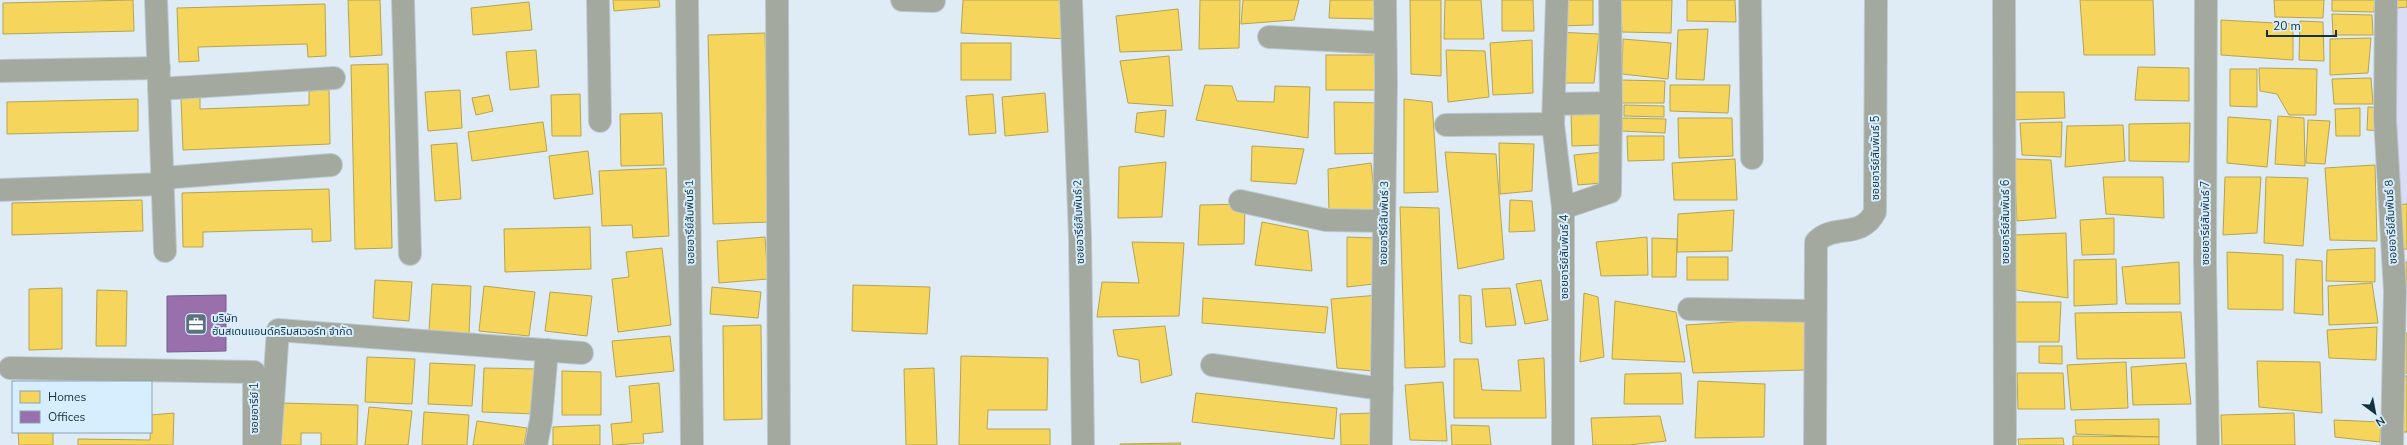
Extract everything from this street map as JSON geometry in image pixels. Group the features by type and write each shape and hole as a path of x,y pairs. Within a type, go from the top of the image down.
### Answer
{"street":[{"path":"156,0 165,251"},
{"path":"403,0 410,254"},
{"path":"598,0 600,121"},
{"name":"ซอยอารีย์สัมพันธ์ 1","path":"687,0 692,445"},
{"path":"776,0 779,445"},
{"path":"902,0 934,1"},
{"name":"ซอยอารีย์สัมพันธ์ 2","path":"1071,0 1080,237 1083,445"},
{"name":"ซอยอารีย์สัมพันธ์ 3","path":"1381,445 1384,221 1384,0"},
{"path":"1557,0 1553,114 1563,208"},
{"name":"ซอยอารีย์สัมพันธ์ 4","path":"1563,445 1563,208 1610,192 1610,0"},
{"path":"1750,0 1752,158"},
{"name":"ซอยอารีย์สัมพันธ์ 5","path":"1815,445 1816,242 1822,236 1859,229 1870,222 1875,212 1876,0"},
{"name":"ซอยอารีย์สัมพันธ์ 6","path":"2004,0 2005,445"},
{"name":"ซอยอารีย์สัมพันธ์ 7","path":"2206,0 2205,261 2208,445"},
{"name":"ซอยอารีย์สัมพันธ์ 8","path":"2386,0 2385,119 2395,291 2392,445"},
{"path":"1269,37 1385,43"},
{"path":"0,71 159,79 334,78"},
{"path":"1446,125 1553,114 1611,103"},
{"path":"0,190 163,181 331,165"},
{"path":"1240,201 1326,220 1384,221"},
{"path":"1689,309 1815,311"},
{"path":"262,434 278,330 582,353"},
{"path":"536,445 541,420 547,350"},
{"path":"1212,365 1382,389"},
{"name":"ซอยอารีย์ 1","path":"10,368 254,372 262,434"}],"shaded area":[{"path":"2392,8 2407,8 2407,212 2398,213"}],"building: Homes":[{"path":"133,0 134,31 3,34 3,3"},
{"path":"348,0 380,0 382,55 350,57"},
{"path":"613,0 659,0 660,7 614,11"},
{"path":"963,0 1068,0 1066,39 961,33"},
{"path":"1200,0 1240,0 1239,48 1199,49"},
{"path":"1243,0 1299,0 1294,20 1241,24"},
{"path":"1330,0 1376,0 1377,19 1329,18"},
{"path":"1410,0 1441,0 1441,76 1411,74"},
{"path":"1445,0 1481,0 1484,39 1444,39"},
{"path":"1502,0 1533,0 1534,31 1502,31"},
{"path":"1557,0 1593,0 1593,25 1556,26"},
{"path":"1620,0 1672,0 1671,33 1622,32"},
{"path":"1687,0 1735,0 1736,22 1687,21"},
{"path":"2080,0 2153,0 2155,55 2084,55"},
{"path":"2274,0 2324,0 2323,18 2275,17"},
{"path":"2332,0 2375,0 2374,12 2332,11"},
{"path":"2396,0 2407,0 2407,7 2396,8"},
{"path":"529,2 532,30 473,35 471,8"},
{"path":"325,4 326,56 308,57 307,44 198,47 199,61 179,62 177,8"},
{"path":"1178,9 1182,50 1120,52 1116,16"},
{"path":"2332,14 2372,15 2373,35 2333,35"},
{"path":"2221,20 2293,24 2293,60 2221,55"},
{"path":"2300,21 2323,22 2324,61 2299,60"},
{"path":"1708,29 1704,80 1676,79 1678,30"},
{"path":"1556,32 1599,34 1594,83 1554,83"},
{"path":"765,33 770,222 713,224 708,35"},
{"path":"2371,38 2368,73 2330,75 2330,39"},
{"path":"1623,39 1671,43 1668,79 1622,74"},
{"path":"1532,40 1533,93 1493,95 1490,43"},
{"path":"961,43 1011,43 1011,80 961,80"},
{"path":"536,50 539,87 510,90 506,52"},
{"path":"1446,50 1485,51 1489,97 1448,102"},
{"path":"1326,55 1376,55 1376,90 1326,90"},
{"path":"1169,56 1173,106 1128,103 1120,61"},
{"path":"388,64 392,248 355,249 351,65"},
{"path":"2138,67 2189,68 2189,101 2135,100"},
{"path":"2259,68 2317,69 2316,115 2289,115 2277,94 2260,91"},
{"path":"2230,69 2257,69 2257,107 2230,106"},
{"path":"2371,78 2373,104 2334,104 2332,79"},
{"path":"1621,80 1665,81 1664,103 1620,103"},
{"path":"1205,85 1232,86 1237,101 1274,102 1275,86 1310,87 1308,138 1196,120"},
{"path":"1670,85 1730,85 1728,113 1670,111"},
{"path":"329,90 330,144 183,150 181,98 200,97 200,109 309,105 309,91"},
{"path":"460,90 462,128 428,131 425,92"},
{"path":"2009,92 2064,92 2065,118 2011,120"},
{"path":"1045,93 1048,132 1005,136 1002,97"},
{"path":"580,94 581,136 552,136 551,95"},
{"path":"993,94 996,133 969,135 966,96"},
{"path":"489,95 493,111 476,115 472,98"},
{"path":"138,99 138,131 7,134 7,102"},
{"path":"1404,99 1432,102 1438,192 1404,193"},
{"path":"1334,102 1381,103 1383,153 1335,154"},
{"path":"1624,105 1664,106 1664,117 1624,116"},
{"path":"2368,107 2385,108 2386,131 2367,130"},
{"path":"2360,108 2360,136 2336,136 2335,109"},
{"path":"1166,110 1164,137 1135,132 1137,113"},
{"path":"1602,112 1602,145 1572,146 1571,113"},
{"path":"662,113 664,165 621,166 620,114"},
{"path":"2278,116 2304,118 2305,166 2275,164"},
{"path":"2228,117 2271,120 2267,167 2227,163"},
{"path":"1622,118 1666,119 1665,133 1622,131"},
{"path":"1678,118 1732,118 1733,156 1679,158"},
{"path":"2308,120 2330,121 2325,164 2306,163"},
{"path":"543,122 547,151 472,161 468,132"},
{"path":"2062,122 2061,157 2022,155 2020,123"},
{"path":"2190,123 2189,162 2129,161 2129,124"},
{"path":"2123,125 2125,161 2065,167 2067,126"},
{"path":"1627,136 1664,136 1664,160 1628,161"},
{"path":"457,143 461,199 435,201 431,145"},
{"path":"1499,143 1534,144 1532,191 1500,194"},
{"path":"1252,146 1304,149 1296,184 1251,181"},
{"path":"588,151 593,194 554,199 549,156"},
{"path":"1445,152 1496,154 1504,259 1458,269"},
{"path":"1605,152 1602,183 1578,185 1574,155"},
{"path":"1735,159 1737,200 1674,200 1672,163"},
{"path":"2014,159 2051,160 2056,218 2017,221"},
{"path":"1166,162 1162,217 1118,218 1119,167"},
{"path":"1371,163 1376,210 1329,213 1328,169"},
{"path":"2375,165 2377,241 2330,240 2325,168"},
{"path":"666,168 669,236 633,238 632,225 602,226 599,171"},
{"path":"2103,177 2163,177 2164,218 2106,214"},
{"path":"2225,177 2261,177 2257,233 2223,235"},
{"path":"2266,177 2308,178 2303,246 2264,243"},
{"path":"329,189 331,241 312,242 312,229 203,232 203,247 183,247 182,193"},
{"path":"142,200 143,231 12,235 12,203"},
{"path":"1510,200 1532,201 1535,231 1509,232"},
{"path":"1245,204 1244,244 1198,245 1200,205"},
{"path":"2407,204 2407,249 2396,250 2395,205"},
{"path":"1400,207 1439,208 1445,367 1405,368"},
{"path":"1734,210 1732,251 1677,252 1678,214"},
{"path":"2114,218 2114,254 2082,255 2080,220"},
{"path":"1262,222 1308,231 1312,271 1255,265"},
{"path":"590,227 591,269 505,272 504,229"},
{"path":"2066,233 2068,298 2016,290 2014,235"},
{"path":"765,237 768,279 719,283 717,241"},
{"path":"1347,237 1375,238 1374,284 1347,287"},
{"path":"1647,237 1648,275 1601,276 1596,242"},
{"path":"1652,238 1677,239 1676,277 1652,277"},
{"path":"1132,242 1184,243 1179,316 1097,317 1102,282 1139,283"},
{"path":"662,248 671,325 618,332 612,279 629,277 626,252"},
{"path":"2375,248 2375,282 2326,281 2327,250"},
{"path":"2227,252 2283,255 2283,310 2228,309"},
{"path":"1687,257 1728,257 1728,280 1687,280"},
{"path":"2116,259 2117,304 2074,306 2074,260"},
{"path":"2296,259 2322,261 2323,315 2294,313"},
{"path":"2179,262 2180,304 2126,304 2122,267"},
{"path":"2407,262 2407,287 2400,287 2399,263"},
{"path":"375,280 412,282 409,321 373,318"},
{"path":"1541,280 1548,320 1525,324 1516,284"},
{"path":"2372,283 2378,323 2329,325 2328,286"},
{"path":"432,284 471,286 469,334 429,331"},
{"path":"853,285 930,287 927,334 852,331"},
{"path":"484,286 535,292 529,336 479,331"},
{"path":"712,287 761,292 758,318 710,314"},
{"path":"62,288 62,349 29,350 29,289"},
{"path":"1510,288 1516,325 1486,327 1482,289"},
{"path":"97,290 127,291 126,346 96,346"},
{"path":"550,292 592,296 587,336 545,331"},
{"path":"1584,293 1598,297 1604,357 1580,362"},
{"path":"1379,295 1374,371 1337,368 1331,299"},
{"path":"1459,295 1471,296 1472,344 1460,342"},
{"path":"1203,298 1328,307 1325,333 1202,323"},
{"path":"1615,301 1676,312 1685,362 1612,359"},
{"path":"2010,302 2061,302 2059,342 2011,342"},
{"path":"2181,312 2185,358 2077,359 2075,313"},
{"path":"1807,317 1806,370 1693,373 1686,325"},
{"path":"761,325 762,419 724,420 723,326"},
{"path":"1165,326 1172,375 1141,383 1139,360 1118,356 1113,330"},
{"path":"2377,327 2376,360 2329,358 2327,330"},
{"path":"2401,333 2407,333 2407,373 2401,373"},
{"path":"670,336 674,371 616,377 612,341"},
{"path":"2039,346 2062,346 2062,364 2039,363"},
{"path":"961,356 1048,358 1047,410 988,410 987,429 1050,429 1050,445 959,445"},
{"path":"367,357 415,359 412,404 365,402"},
{"path":"1544,358 1546,418 1454,418 1454,359 1478,359 1482,390 1521,391 1518,360"},
{"path":"2257,361 2320,362 2322,413 2259,407"},
{"path":"2126,362 2128,408 2071,410 2067,365"},
{"path":"430,363 475,365 472,406 428,404"},
{"path":"2186,363 2191,404 2133,405 2131,367"},
{"path":"484,368 538,369 536,414 482,412"},
{"path":"934,368 937,445 906,445 904,369"},
{"path":"562,371 601,372 601,415 562,415"},
{"path":"1681,373 1683,404 1624,404 1625,374"},
{"path":"2017,373 2063,373 2065,409 2018,409"},
{"path":"2400,376 2407,376 2407,432 2400,432"},
{"path":"1698,381 1765,384 1764,437 1695,438"},
{"path":"1443,382 1447,441 1410,440 1405,385"},
{"path":"659,383 663,432 643,434 644,443 613,445 611,424 632,422 629,386"},
{"path":"1196,393 1337,408 1334,439 1192,422"},
{"path":"281,403 358,405 357,445 321,445 321,433 301,433 301,445 279,445"},
{"path":"369,407 412,411 408,445 365,445"},
{"path":"424,412 469,415 467,445 422,445"},
{"path":"174,413 173,445 78,445 78,439 150,440 150,433 152,433 152,415"},
{"path":"1373,413 1373,445 1341,445 1340,414"},
{"path":"2294,413 2295,445 2222,445 2221,415"},
{"path":"1660,416 1666,441 1629,445 1593,445 1591,418"},
{"path":"2159,419 2159,437 2076,434 2075,420"},
{"path":"2334,420 2381,422 2380,442 2335,437"},
{"path":"477,421 527,428 524,445 473,445"},
{"path":"600,425 600,445 553,445 553,427"},
{"path":"1451,425 1489,426 1491,445 1452,445"},
{"path":"18,433 53,433 53,445 19,445"},
{"path":"2073,436 2159,437 2159,445 2073,445"},
{"path":"2063,438 2064,445 2019,445 2018,439"},
{"path":"1181,443 1180,445 1120,445 1120,444"}],"building: Offices":[{"name":"บริษัท ฮันสเดนแอนด์คริมสเวอร์ท จำกัด","path":"226,295 226,351 167,352 167,296"}],"place":[{"name":"บริษัท ฮันสเดนแอนด์คริมสเวอร์ท จำกัด","path":"196,324"}]}
